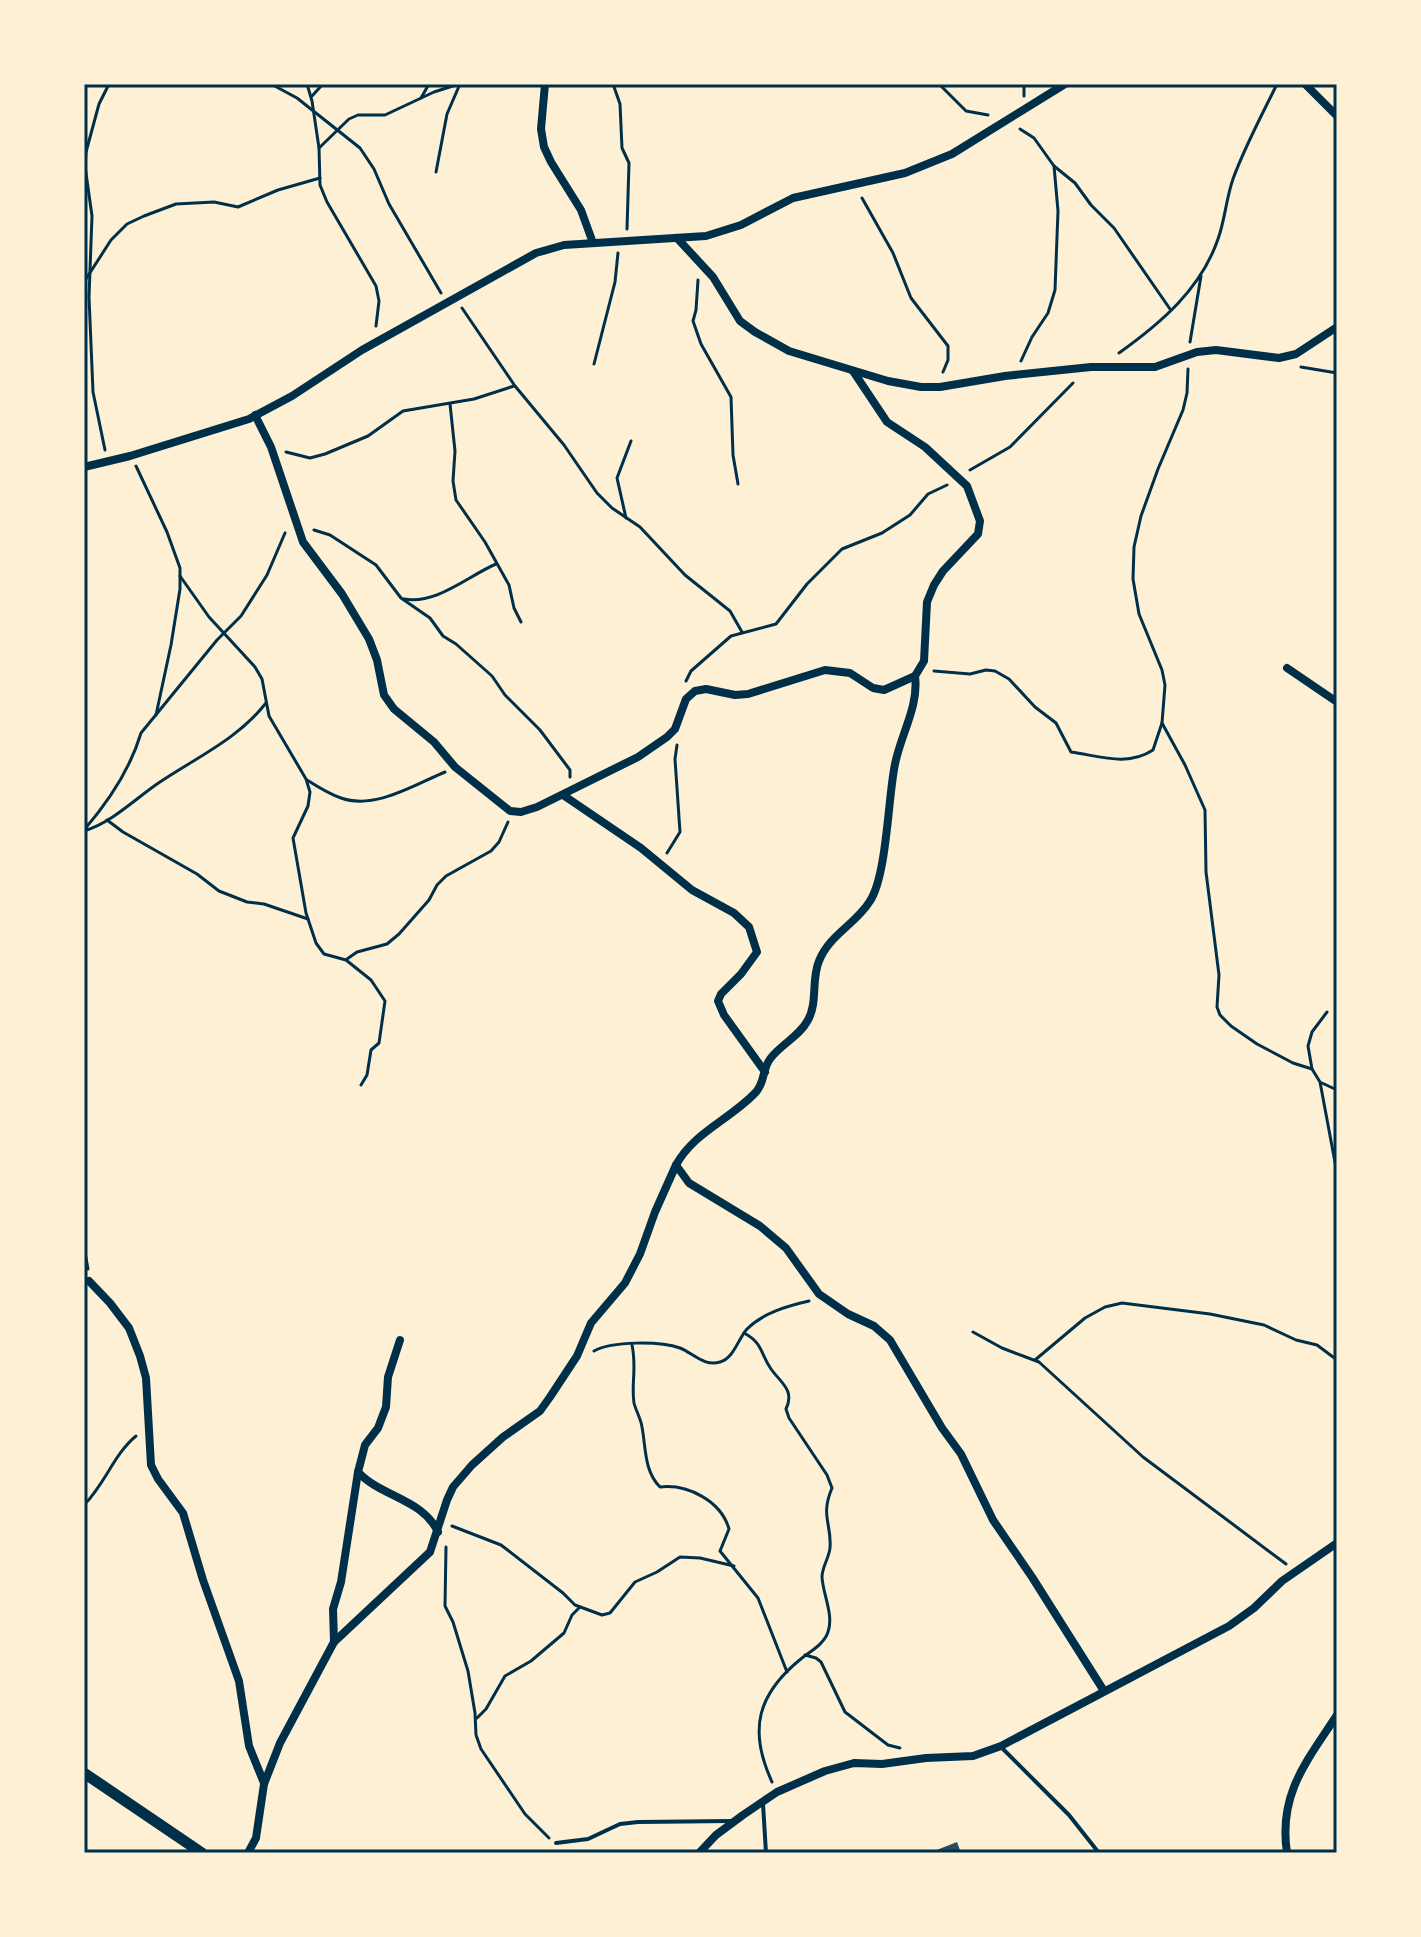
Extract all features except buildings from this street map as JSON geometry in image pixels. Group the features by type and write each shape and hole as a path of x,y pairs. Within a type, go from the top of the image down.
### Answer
{"street":[{"path":"545,84 541,129 544,147 581,210 593,243"},
{"path":"84,467 130,456 255,415 536,253 564,245 725,232 793,198 905,173 952,154 1065,84"},
{"path":"1305,84 1337,116"},
{"path":"677,238 713,277 740,321 789,351 910,385 940,387 1096,367 1155,367 1188,355 1216,350 1279,358 1296,354 1337,327"},
{"path":"255,415 271,447 303,542 342,594 369,639 384,695 394,709 434,742 455,767 498,802 521,812 638,757 675,729 686,699 695,691 706,689 735,695 748,694 825,670 850,673 873,688 884,690 915,676 924,661 927,602 934,585 978,534 980,521 973,499 959,477 908,434 887,422 853,371"},
{"path":"1287,668 1337,702"},
{"path":"248,1853 256,1838 264,1784 286,1729 334,1642 430,1552 453,1487 472,1465 503,1437 540,1411 577,1356 591,1323 625,1283 683,1153 755,1093 763,1083 769,1060 794,1039 808,1020 815,1001 818,962 826,947 870,901 874,892 881,865 895,761 917,691 915,676"},
{"path":"567,792 675,878 734,913 749,927 757,952 718,1001 724,1015 765,1072"},
{"path":"676,1165 689,1183 714,1196 786,1248 825,1298 848,1314 874,1326 890,1340 961,1454 993,1520 1104,1691"},
{"path":"89,1281 120,1315 135,1342 146,1378 151,1465 183,1513 239,1681 249,1746 264,1784"},
{"path":"334,1642 333,1609 341,1582 358,1472 365,1445 378,1428 386,1407 388,1377 400,1340"},
{"path":"358,1472 368,1483 430,1517 439,1528"},
{"path":"699,1853 735,1821 777,1792 813,1775 854,1763 882,1764 973,1756 1001,1746 1229,1626 1296,1571 1337,1543"},
{"path":"1287,1853 1284,1833 1287,1808 1298,1774 1337,1715"},
{"path":"84,1773 202,1853"}],"lane":[{"path":"1001,1746 1069,1815 1099,1853"},
{"path":"763,1802 766,1853"},
{"path":"556,1843 588,1839 620,1824 735,1821"}],"path":[{"path":"107,461 93,392 92,216 86,152 99,104 109,84"},
{"path":"271,84 287,91 360,148 374,169 389,204 451,301 564,445 597,493 612,508 640,527 685,575 730,611 742,633"},
{"path":"307,84 319,148 320,178 327,202 376,286 379,301 371,346"},
{"path":"311,97 323,84"},
{"path":"420,99 429,84"},
{"path":"319,148 358,115 385,115 460,84"},
{"path":"436,172 447,114 460,84"},
{"path":"594,364 615,282 630,195 629,163 622,148 620,104 613,84"},
{"path":"939,84 966,111 1008,120 1034,138 1054,166 1075,183 1114,228 1170,310"},
{"path":"682,707 684,684 691,671 724,641 776,624 807,584 842,549 882,533 910,515 928,494 1010,447 1096,367 1143,335 1181,302 1201,276 1219,238 1232,182 1277,84"},
{"path":"1017,375 1032,337 1048,313 1055,290 1058,211 1054,166"},
{"path":"84,282 111,240 127,224 144,216 176,204 214,202 238,207 278,190 320,178"},
{"path":"854,185 893,253 911,298 948,346 948,360 940,387"},
{"path":"699,260 693,321 701,344 731,397 733,455 738,484"},
{"path":"915,676 938,670 970,674 995,671 1009,679 1035,707 1056,723 1071,752 1103,758 1135,759 1153,750 1162,723 1165,685 1139,614 1133,579 1134,547 1141,516 1183,410 1201,276"},
{"path":"1279,358 1303,368 1337,373"},
{"path":"271,447 310,458 368,436 403,411 450,404 515,386"},
{"path":"450,404 456,500 509,585 521,622"},
{"path":"626,518 617,478 631,441"},
{"path":"130,456 175,550 180,576 171,645 155,717"},
{"path":"85,830 107,804 137,748 141,733 241,616 257,592 278,552 292,515"},
{"path":"298,529 330,535 376,565 401,598 430,618 443,636 492,676 505,695 540,730 570,770 567,792"},
{"path":"401,598 412,600 440,593 496,564"},
{"path":"180,576 209,617 255,667 262,679 269,716 306,779 310,792 308,806 293,838 308,919 319,949 324,954 346,960 377,986 385,1001 379,1043 371,1050 367,1075 361,1085"},
{"path":"85,830 107,820 221,745 248,723 267,701"},
{"path":"1162,723 1205,810 1206,872 1219,975 1217,1007 1220,1015 1257,1044 1293,1063 1312,1069"},
{"path":"660,863 680,832 675,729"},
{"path":"306,779 340,798 371,801 455,767"},
{"path":"84,800 85,830"},
{"path":"346,960 357,952 387,944 399,934 446,876 491,851 499,842 514,811"},
{"path":"107,820 197,874 219,891 308,919"},
{"path":"1327,1012 1312,1032 1308,1046 1312,1069 1320,1082 1337,1173"},
{"path":"1320,1082 1337,1090"},
{"path":"84,1247 89,1281"},
{"path":"577,1356 613,1344 661,1344 685,1350 708,1363 720,1362 730,1356 744,1333 758,1319 772,1312 825,1298"},
{"path":"1035,1360 1085,1318 1105,1307 1122,1303 1210,1314 1264,1325 1296,1340 1317,1345 1337,1360"},
{"path":"973,1332 1002,1348 1035,1360 1143,1457 1296,1571"},
{"path":"744,1333 756,1339 773,1372 786,1385 789,1418 827,1475 832,1488 826,1501 830,1543 822,1575 828,1632 821,1643 787,1672 764,1703 758,1727 760,1756 777,1792"},
{"path":"632,1345 636,1364 634,1405 642,1424 645,1457 654,1480 660,1487 675,1487 716,1505 729,1529 720,1551 758,1598 787,1672"},
{"path":"84,1505 98,1491 125,1445 148,1425"},
{"path":"556,1843 542,1834 525,1814 481,1749 476,1735 468,1671 445,1606 446,1548 439,1528 466,1530 501,1545 580,1607 602,1615 610,1613 635,1582 680,1557 735,1566"},
{"path":"475,1719 486,1709 505,1676 531,1661 564,1633 572,1615 580,1607"},
{"path":"805,1655 821,1662 838,1700 850,1717 888,1745 926,1758"}]}
